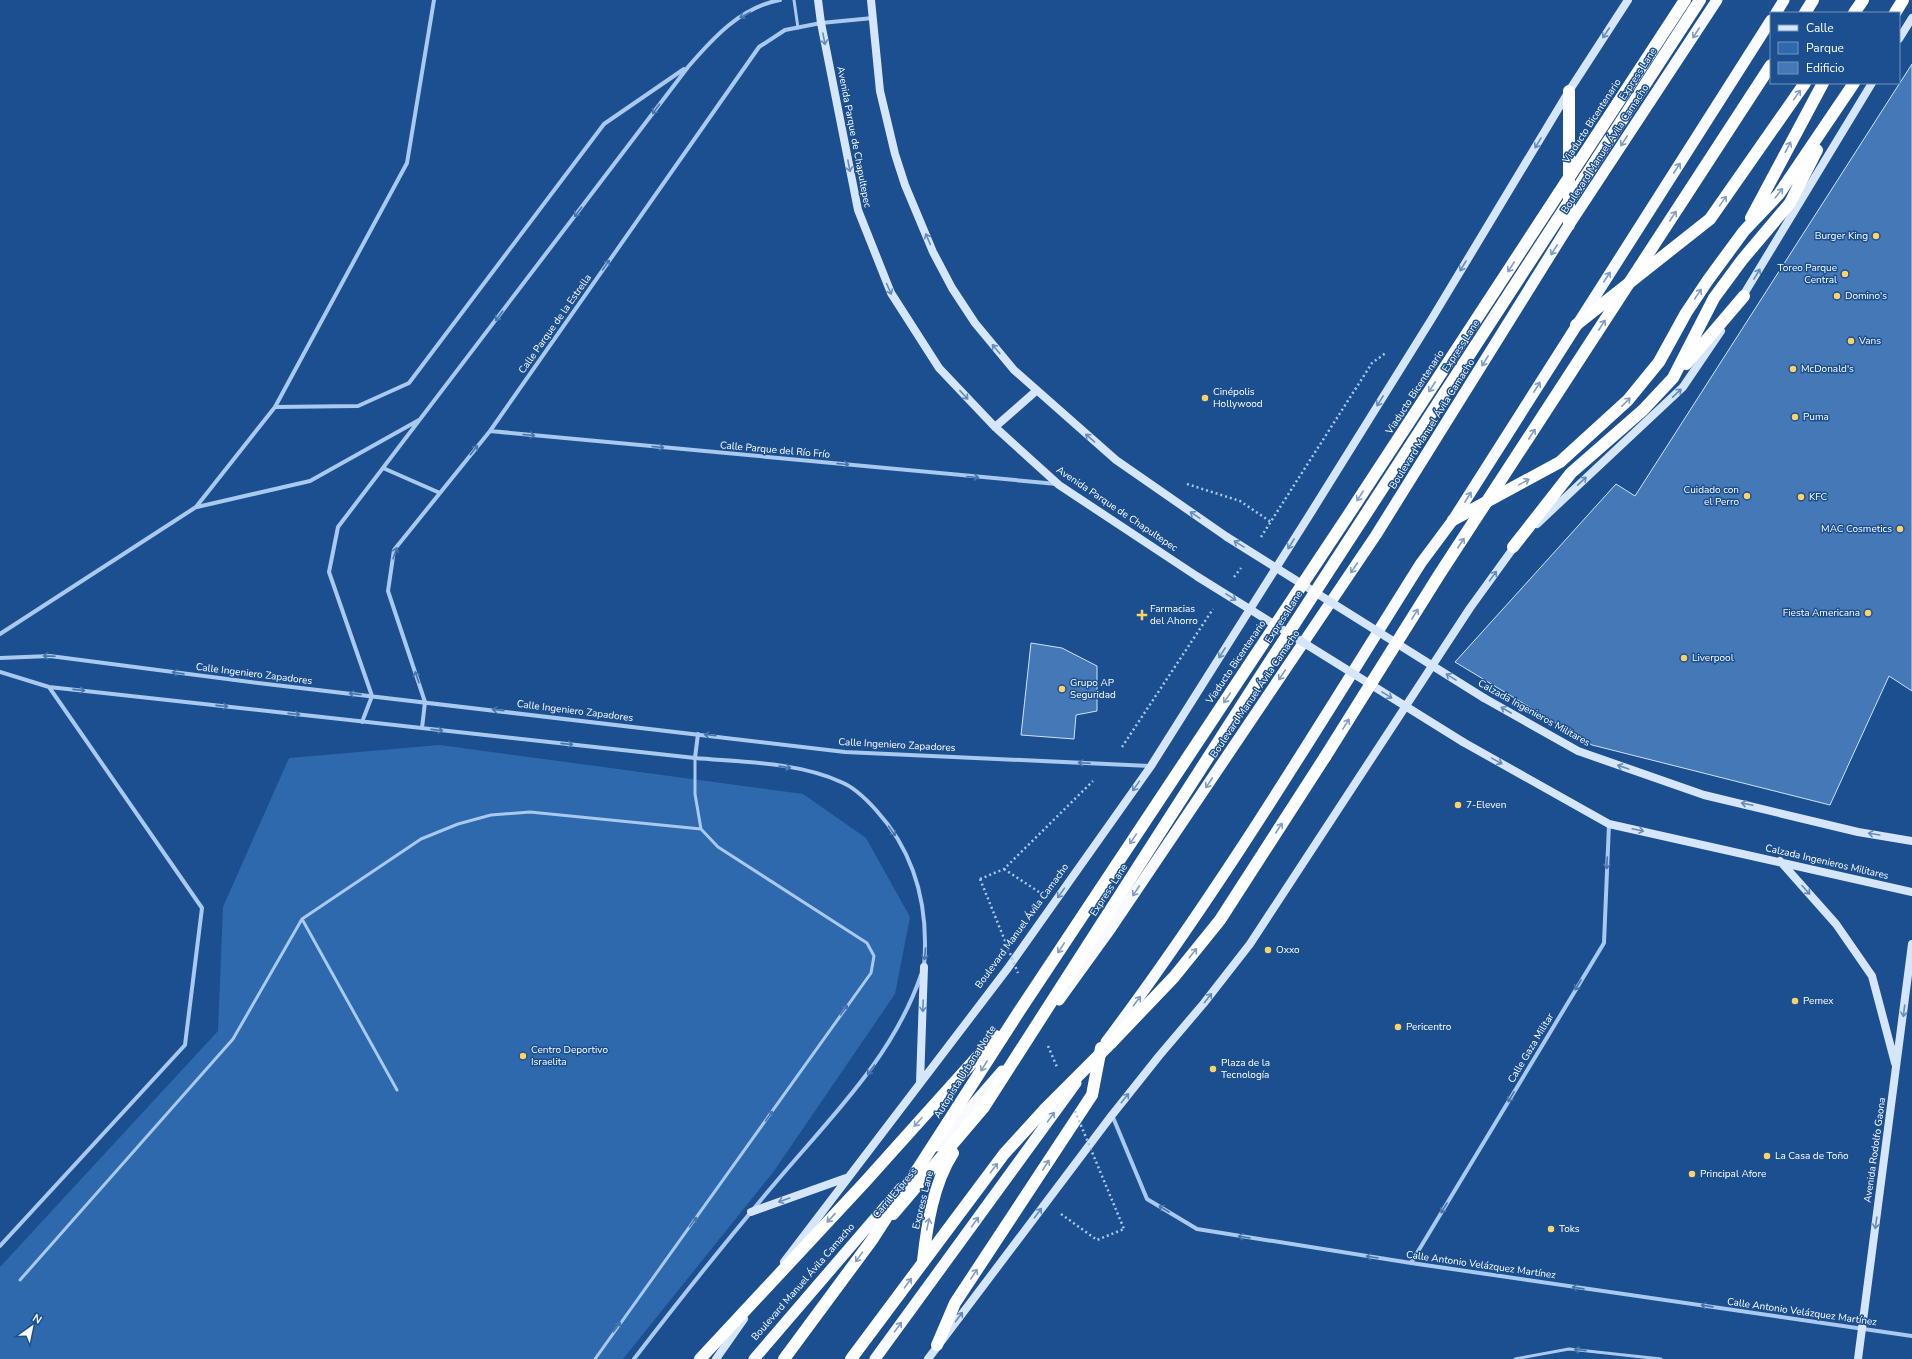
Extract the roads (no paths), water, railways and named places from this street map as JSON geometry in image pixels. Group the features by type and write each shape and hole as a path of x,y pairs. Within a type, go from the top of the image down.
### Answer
{"highway":[{"name":"Viaducto Bicentenario","path":"1162,795 1685,0"},
{"name":"Express Lane","path":"923,1263 927,1225 944,1167 1254,686 1700,0"},
{"name":"Boulevard Manuel Ávila Camacho","path":"754,1359 1030,1039 1111,928 1376,535 1570,225 1717,0"},
{"path":"1777,12 1784,0"},
{"path":"1806,12 1813,0"},
{"path":"1855,12 1863,0"},
{"path":"1861,12 1867,0"},
{"path":"1896,12 1903,0"},
{"path":"876,1359 1101,1048 1143,993 1248,839 1421,563 1453,520 1770,22"},
{"path":"851,1359 1004,1154 1045,1109 1174,976 1220,920 1439,575 1770,67"},
{"path":"1576,325 1710,219 1804,84"},
{"path":"1453,520 1560,462 1628,400 1659,362 1686,313 1744,231 1821,84"},
{"path":"1744,231 1779,194 1853,84"},
{"path":"1569,91 1570,225"},
{"path":"1673,378 1714,298 1742,260 1790,203 1842,102"},
{"path":"1513,547 1571,473 1643,410 1673,378 1744,296"},
{"name":"Autopista Urbana Norte","path":"784,1359 872,1240 1020,1010 1162,795"},
{"path":"700,1359 864,1183 1020,1010"},
{"path":"937,1345 955,1303 1092,1095 1101,1048"},
{"name":"Carril Express","path":"872,1240 984,1107"}],"main road":[{"name":"Avenida Parque de Chapultepec","path":"818,0 821,23 858,210 890,293 939,368 995,427 1059,485 1198,577 1330,659"},
{"path":"871,0 880,91 890,135 905,185 934,252 952,288 975,323 1014,370 1036,391 995,427"},
{"name":"Boulevard Manuel Ávila Camacho","path":"716,1359 787,1258 1008,968 1151,766 1427,327 1569,91 1628,0"},
{"path":"1900,37 1912,18"},
{"path":"928,1359 937,1345 1112,1115 1204,1003 1250,944 1466,614 1513,547 1683,387 1744,296 1871,84"},
{"name":"Calzada Ingenieros Militares","path":"1036,391 1116,460 1227,537 1484,698 1578,751 1704,795 1858,832 1912,841"},
{"name":"Calzada Ingenieros Militares","path":"1330,659 1463,742 1609,824 1780,861 1912,892"},
{"path":"1780,861 1836,924 1872,976 1896,1068"},
{"name":"Avenida Rodolfo Gaona","path":"1858,1359 1912,944"},
{"path":"920,1083 924,967"},
{"path":"751,1212 847,1178"}],"street":[{"path":"0,634 196,507 275,407 407,163 434,0"},
{"path":"362,722 372,696 329,572 338,527 688,67 710,41 738,18 767,2 780,0"},
{"name":"Calle Parque de la Estrella","path":"422,728 426,702 388,591 394,550 490,431 759,47 785,30 821,23 872,18"},
{"path":"275,407 358,406 409,384 604,124 688,67"},
{"path":"196,507 310,482 422,418"},
{"name":"Calle Parque del Río Frío","path":"490,431 1059,485"},
{"path":"383,468 440,493"},
{"name":"Calle Ingeniero Zapadores","path":"0,658 50,656 845,752 1151,766"},
{"path":"0,672 48,687 695,758 746,762 798,769 822,774 842,782 868,802 884,819 898,838 916,878 925,920 924,967 914,996 886,1049 869,1073 751,1212 634,1359"},
{"path":"0,1246 185,1044 202,908 48,687"},
{"path":"695,758 698,734"},
{"name":"Calle Gaza Militar","path":"1411,1263 1604,943 1609,824"},
{"name":"Calle Antonio Velázquez Martínez","path":"1112,1115 1147,1199 1197,1229 1411,1263 1912,1336"}],"lane":[{"path":"794,0 798,28"},
{"path":"595,1359 871,973 874,956 867,943 718,846 701,828 695,794 695,758"},
{"path":"20,1280 233,1038 302,919 422,838 458,824 491,815 530,812 701,828"},
{"path":"302,919 398,1090"},
{"path":"1514,1359 1569,1349 1661,1359"}],"place":[{"name":"Burger King","path":"1876,236"},
{"name":"Toreo Parque Central","path":"1845,274"},
{"name":"Domino's","path":"1837,296"},
{"name":"Vans","path":"1851,341"},
{"name":"McDonald's","path":"1793,369"},
{"name":"Cinépolis Hollywood","path":"1205,398"},
{"name":"Puma","path":"1795,417"},
{"name":"Cuidado con el Perro","path":"1747,496"},
{"name":"KFC","path":"1801,497"},
{"name":"MAC Cosmetics","path":"1900,529"},
{"name":"Fiesta Americana","path":"1868,613"},
{"name":"Farmacias del Ahorro","path":"1142,615"},
{"name":"Liverpool","path":"1684,658"},
{"name":"Grupo AP Seguridad","path":"1062,689"},
{"name":"7-Eleven","path":"1458,805"},
{"name":"Oxxo","path":"1268,950"},
{"name":"Pemex","path":"1795,1001"},
{"name":"Pericentro","path":"1398,1027"},
{"name":"Centro Deportivo Israelita","path":"523,1056"},
{"name":"Plaza de la Tecnología","path":"1213,1069"},
{"name":"La Casa de Toño","path":"1767,1156"},
{"name":"Principal Afore","path":"1692,1174"},
{"name":"Toks","path":"1551,1229"}]}
